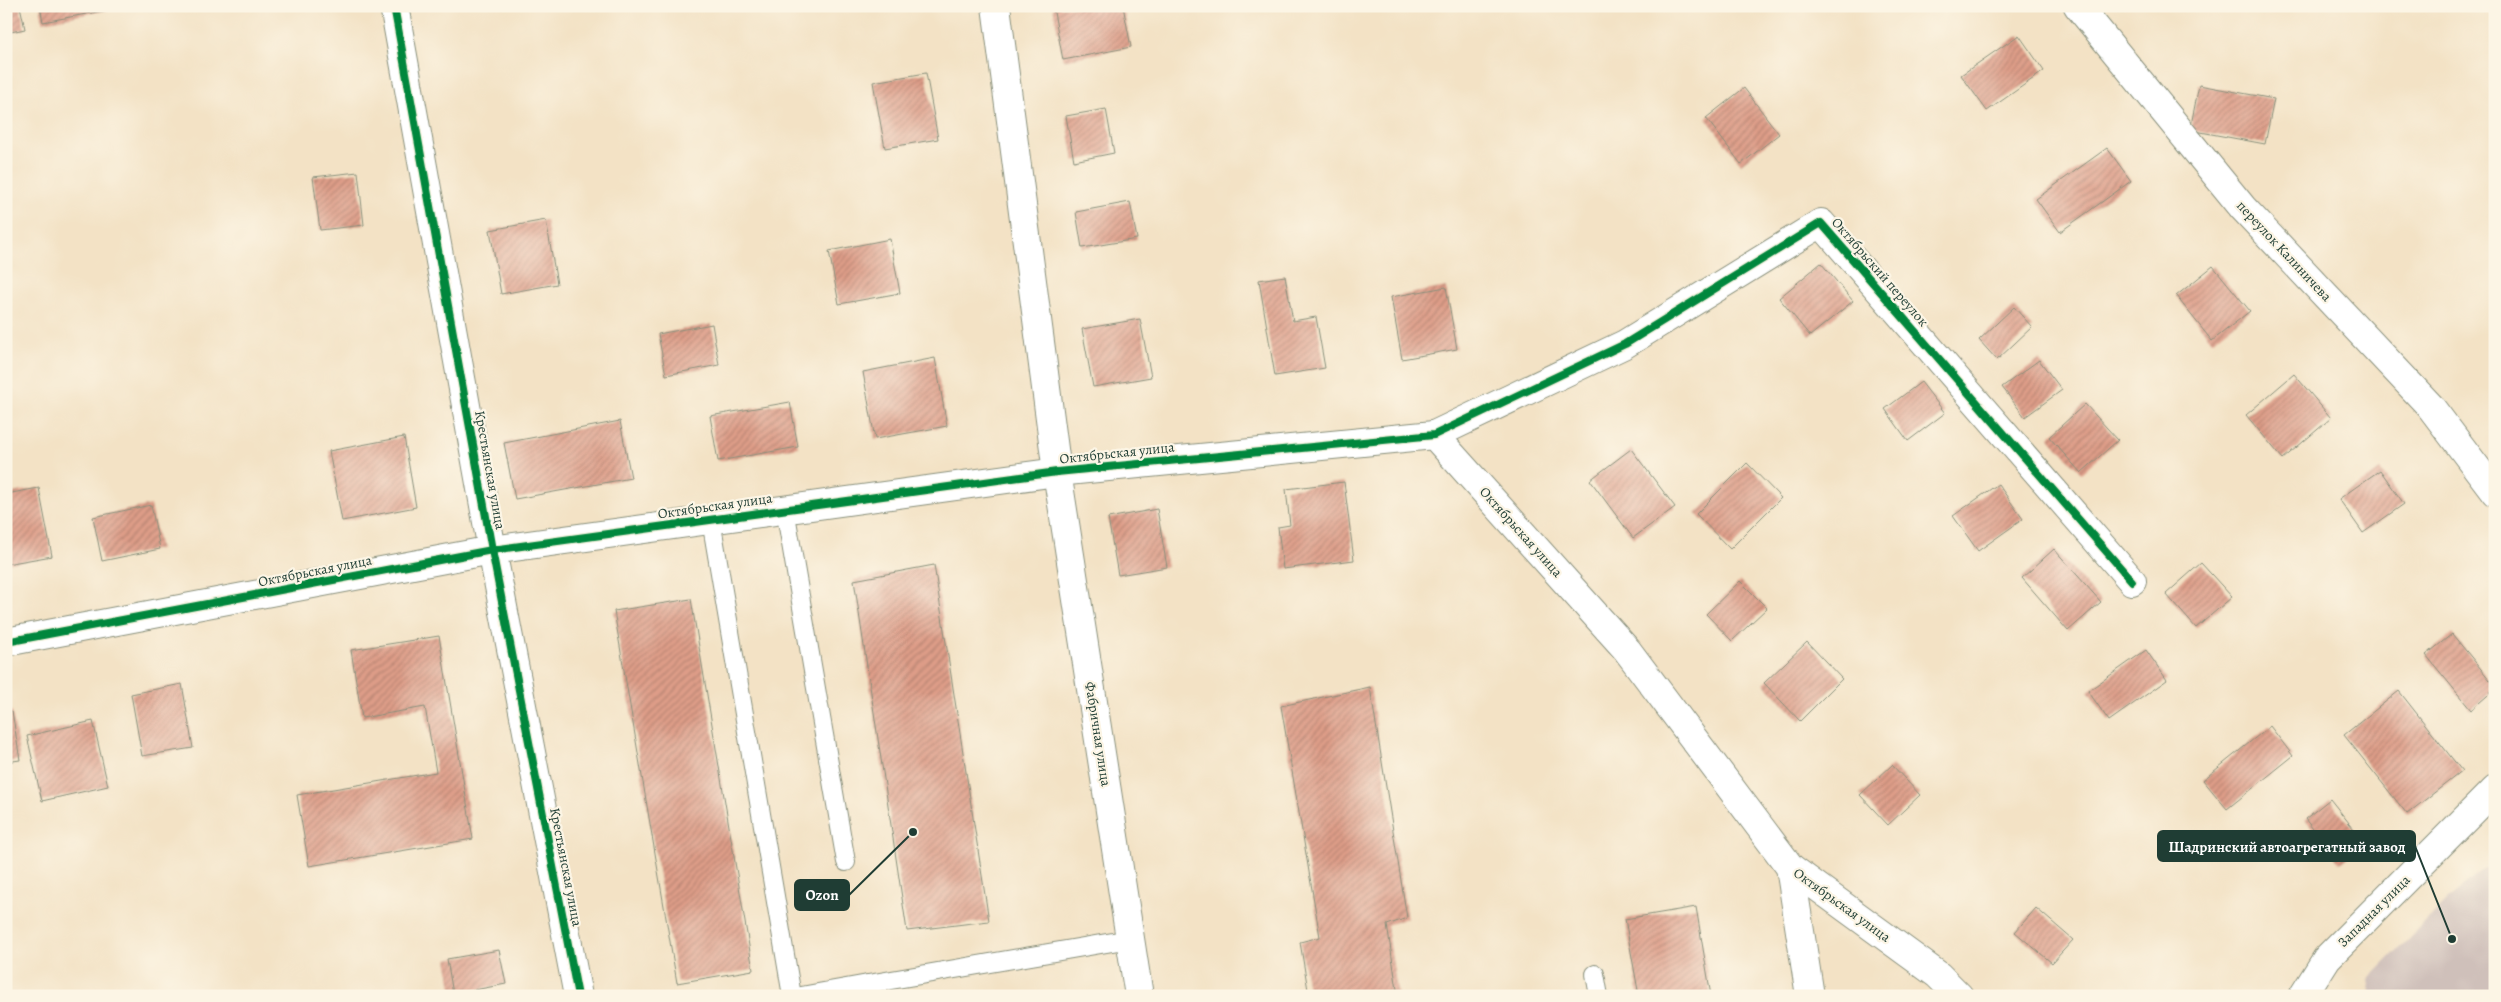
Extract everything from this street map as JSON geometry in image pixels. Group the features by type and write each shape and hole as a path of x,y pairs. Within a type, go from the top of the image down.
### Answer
{"street":[{"name":"Крестьянская улица","path":"394,6 492,550 578,996"},
{"name":"Фабричная улица","path":"996,6 1057,472 1138,996"},
{"name":"переулок Калиничева","path":"2078,6 2243,208 2430,406 2495,492"},
{"name":"Октябрьский переулок","path":"1434,435 1625,344 1821,223 2132,581"},
{"name":"Октябрьская улица","path":"6,642 492,550 1057,472 1434,435 1627,650 1790,867 1938,975 1959,996"},
{"name":"Западная улица","path":"2303,996 2327,958 2495,789"},
{"path":"1790,867 1810,996"}],"lane":[{"path":"785,509 846,862"},
{"path":"711,520 792,996"},
{"path":"801,996 869,990 1130,938"},
{"path":"1595,974 1599,996"}],"shaded area":[{"path":"2495,861 2495,996 2371,996 2368,980 2449,898"}],"building":[{"path":"6,6 20,6 25,29 6,33"},
{"path":"40,6 107,6 108,10 43,22"},
{"path":"1123,6 1131,47 1063,60 1053,7"},
{"path":"2019,35 2044,71 1987,111 1961,75"},
{"path":"926,73 938,139 885,148 873,82"},
{"path":"2199,85 2274,99 2265,144 2190,130"},
{"path":"1744,88 1779,134 1741,164 1706,118"},
{"path":"1106,109 1114,153 1074,161 1066,116"},
{"path":"2107,148 2131,181 2060,232 2036,199"},
{"path":"358,172 364,225 320,230 313,177"},
{"path":"1130,202 1137,239 1082,248 1076,212"},
{"path":"546,220 557,284 501,294 490,230"},
{"path":"890,239 900,293 839,304 829,251"},
{"path":"1821,263 1853,301 1810,336 1779,298"},
{"path":"2213,266 2250,311 2212,341 2176,296"},
{"path":"1285,276 1293,321 1316,317 1325,368 1275,376 1259,280"},
{"path":"1446,287 1457,349 1402,359 1391,297"},
{"path":"2014,307 2032,327 1997,360 1979,340"},
{"path":"1140,319 1151,377 1093,387 1082,329"},
{"path":"712,324 719,365 666,375 658,334"},
{"path":"935,358 947,426 875,439 863,372"},
{"path":"2039,360 2062,390 2025,417 2002,387"},
{"path":"2294,374 2331,418 2283,459 2246,415"},
{"path":"1921,382 1945,413 1908,441 1885,409"},
{"path":"790,402 798,447 718,461 710,416"},
{"path":"2085,404 2118,440 2081,473 2049,437"},
{"path":"620,421 631,478 515,499 504,443"},
{"path":"404,437 416,507 342,521 329,451"},
{"path":"1631,449 1675,507 1633,538 1590,480"},
{"path":"1747,463 1781,498 1730,549 1696,514"},
{"path":"2380,470 2404,504 2363,533 2339,499"},
{"path":"1344,482 1354,560 1283,569 1278,527 1290,525 1286,489"},
{"path":"1998,484 2023,519 1978,551 1953,516"},
{"path":"39,488 52,556 6,564 6,494"},
{"path":"151,505 160,549 102,561 93,517"},
{"path":"1157,509 1167,567 1118,575 1108,518"},
{"path":"2054,549 2101,602 2068,631 2022,578"},
{"path":"2201,563 2232,597 2196,628 2166,594"},
{"path":"934,565 989,921 907,931 854,580"},
{"path":"1740,581 1767,608 1732,641 1706,614"},
{"path":"691,599 753,970 677,983 614,611"},
{"path":"2452,634 2495,686 2495,689 2471,710 2426,655"},
{"path":"439,636 473,839 309,866 297,795 436,772 425,707 362,718 351,650"},
{"path":"1807,642 1842,679 1800,721 1764,683"},
{"path":"2146,650 2167,680 2109,721 2088,691"},
{"path":"182,684 193,748 142,756 131,694"},
{"path":"1370,687 1407,918 1387,925 1398,996 1309,996 1300,942 1320,937 1281,706"},
{"path":"2399,691 2462,771 2407,814 2344,735"},
{"path":"12,711 20,760 6,762 6,712"},
{"path":"93,721 108,786 42,801 27,736"},
{"path":"2270,726 2293,756 2227,809 2203,780"},
{"path":"1892,765 1920,795 1888,825 1860,795"},
{"path":"2330,799 2365,843 2340,863 2305,819"},
{"path":"1696,907 1711,996 1639,996 1625,919"},
{"path":"2036,908 2073,940 2052,963 2015,932"},
{"path":"499,950 506,984 453,994 447,959"}],"cycle path":[{"path":"394,6 492,550 578,996"},
{"path":"6,642 492,550 1057,472 1434,435 1625,344 1821,223 2132,581"}],"place":[{"name":"Ozon","path":"913,832"},
{"name":"Шадринский автоагрегатный завод","path":"2452,939"}]}
